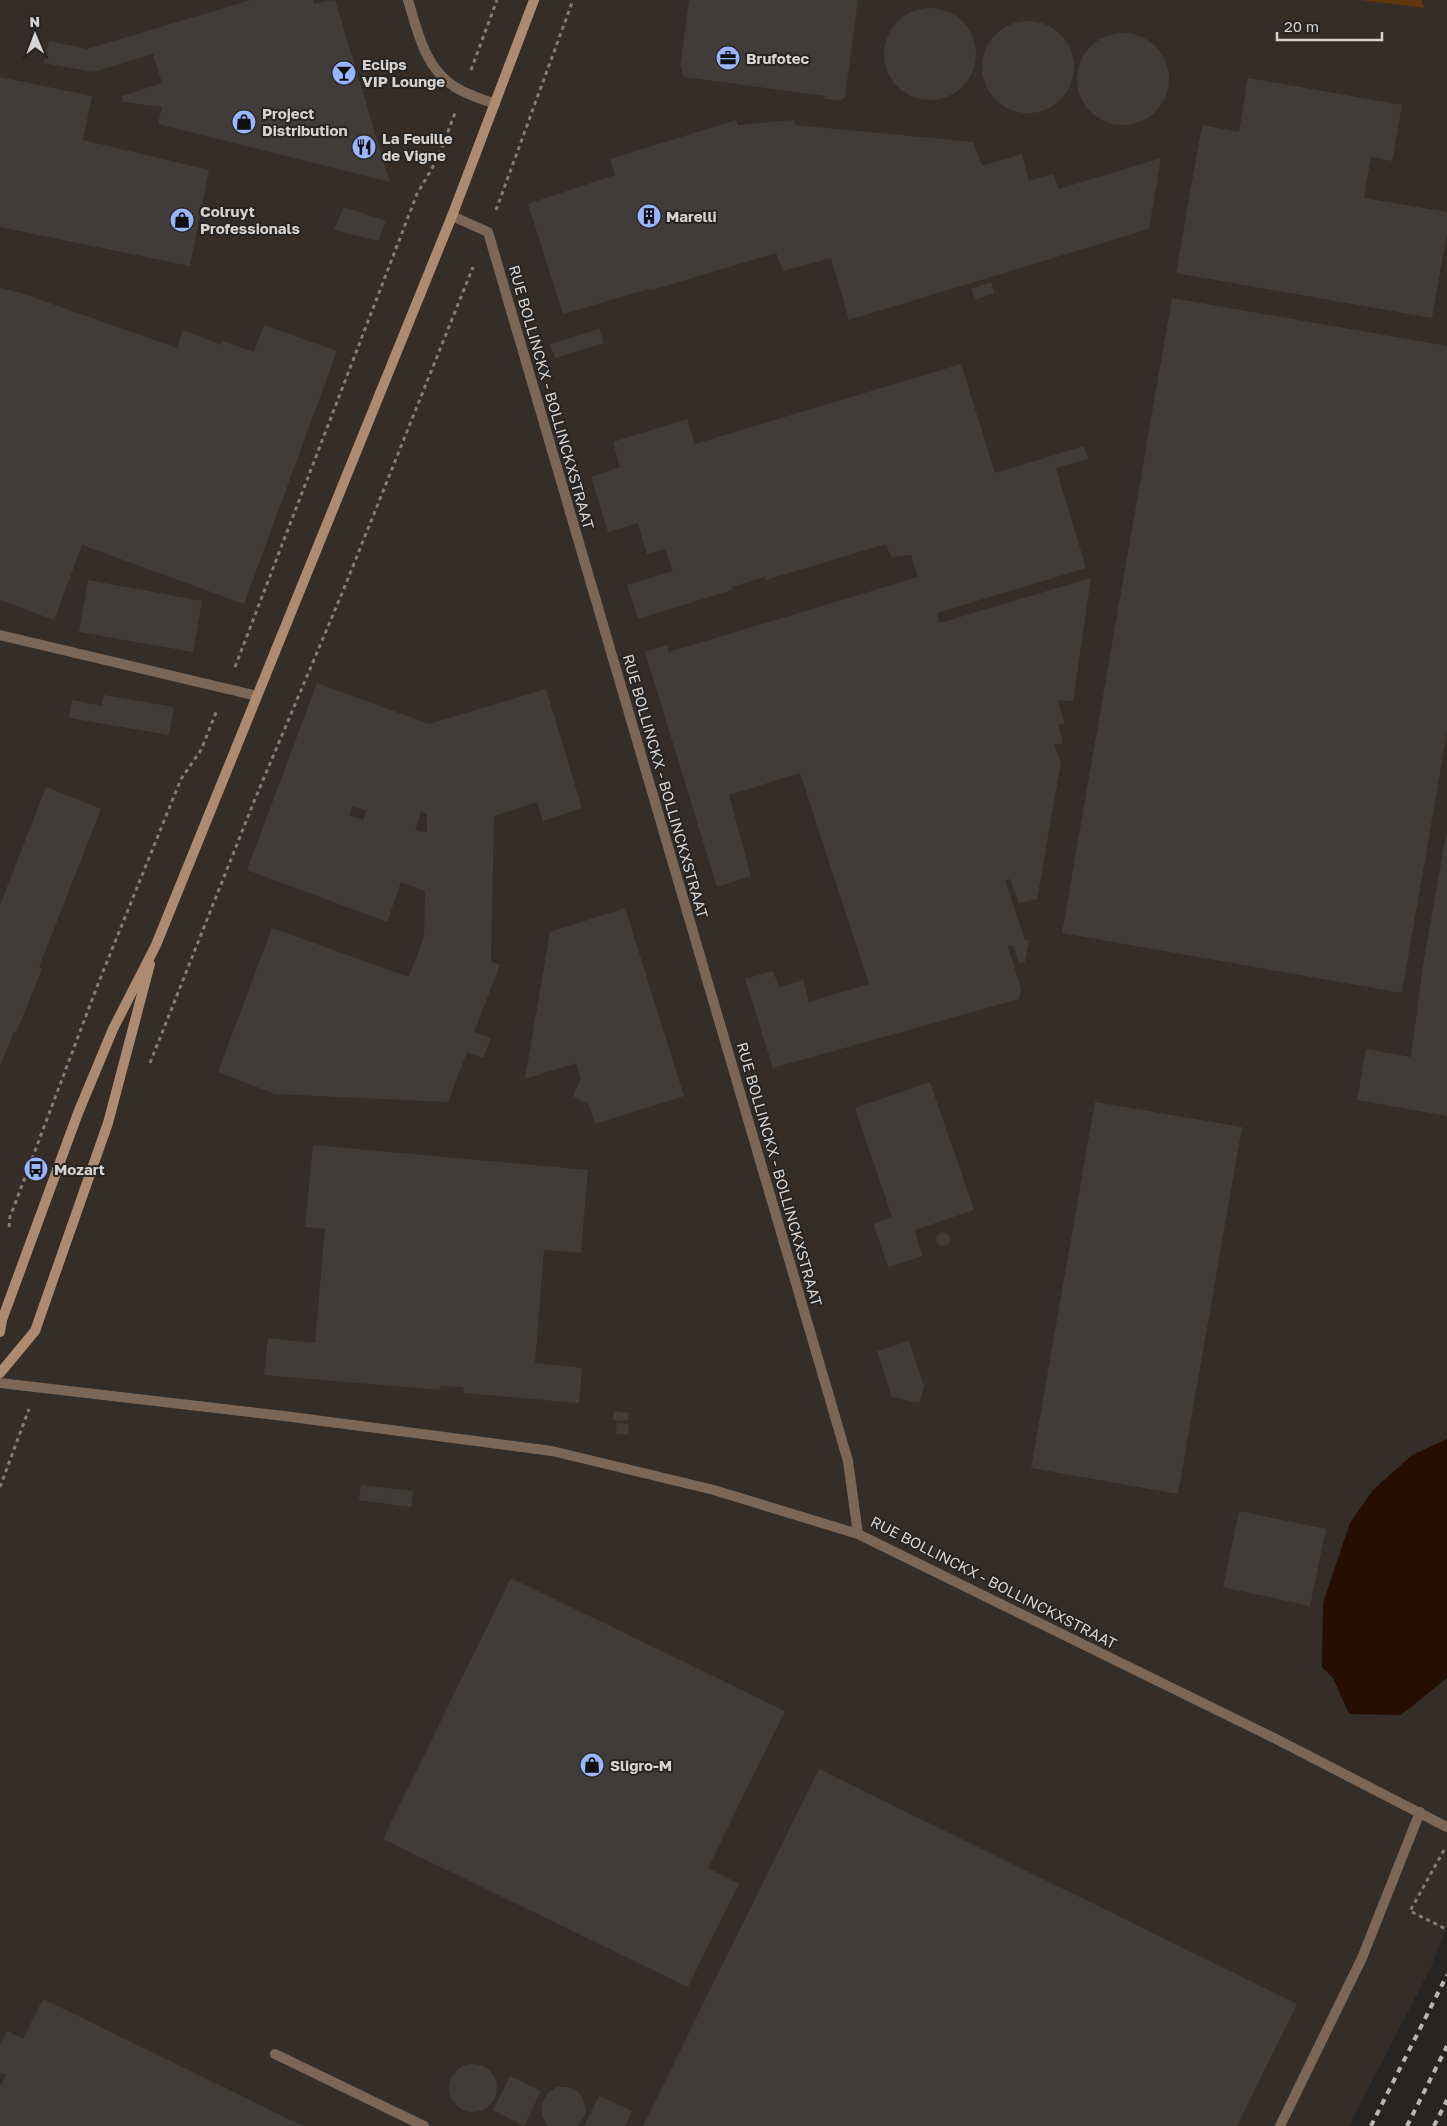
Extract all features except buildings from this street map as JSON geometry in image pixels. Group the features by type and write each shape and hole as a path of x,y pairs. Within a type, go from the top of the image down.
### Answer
{"street":[{"path":"408,0 427,57 440,76 463,91 495,104"},
{"path":"0,1332 2,1320 78,1113 113,1029 156,945 452,216 534,0"},
{"path":"452,216 488,232"},
{"name":"RUE BOLLINCKX - BOLLINCKXSTRAAT","path":"488,232 848,1461 858,1534 1264,1733 1447,1826"},
{"path":"0,635 257,696"},
{"path":"0,1373 35,1331 108,1123 156,945"},
{"path":"0,1383 284,1416 552,1451 714,1490 858,1534"},
{"path":"1280,2126 1362,1958 1420,1812"},
{"path":"275,2054 424,2126"}],"path":[{"path":"9,1229 10,1217 98,984 181,779 201,750 264,594 417,194 438,158 497,0"},
{"path":"148,1069 256,799 343,591 488,232 574,0"},
{"path":"0,1487 36,1387"},
{"path":"1447,1845 1410,1911 1446,1929 1447,1926"}],"shaded area":[{"path":"0,0 1447,0 1447,1926 1431,1967 1349,2126 0,2126"},
{"path":"1360,0 1422,0 1424,8"},
{"path":"1447,1439 1447,1678 1401,1715 1349,1714 1333,1678 1322,1667 1323,1603 1350,1523 1373,1490 1412,1455"}],"railway":[{"path":"1371,2126 1447,1975"},
{"path":"1407,2126 1447,2046"},
{"path":"1434,2126 1447,2100"}],"place":[{"name":"Brufotec","path":"728,58"},
{"name":"Eclips VIP Lounge","path":"344,73"},
{"name":"Project Distribution","path":"244,122"},
{"name":"La Feuille de Vigne","path":"364,147"},
{"name":"Marelli","path":"649,216"},
{"name":"Colruyt Professionals","path":"182,220"},
{"name":"Mozart","path":"36,1169"},
{"name":"Sligro-M","path":"592,1765"}]}
